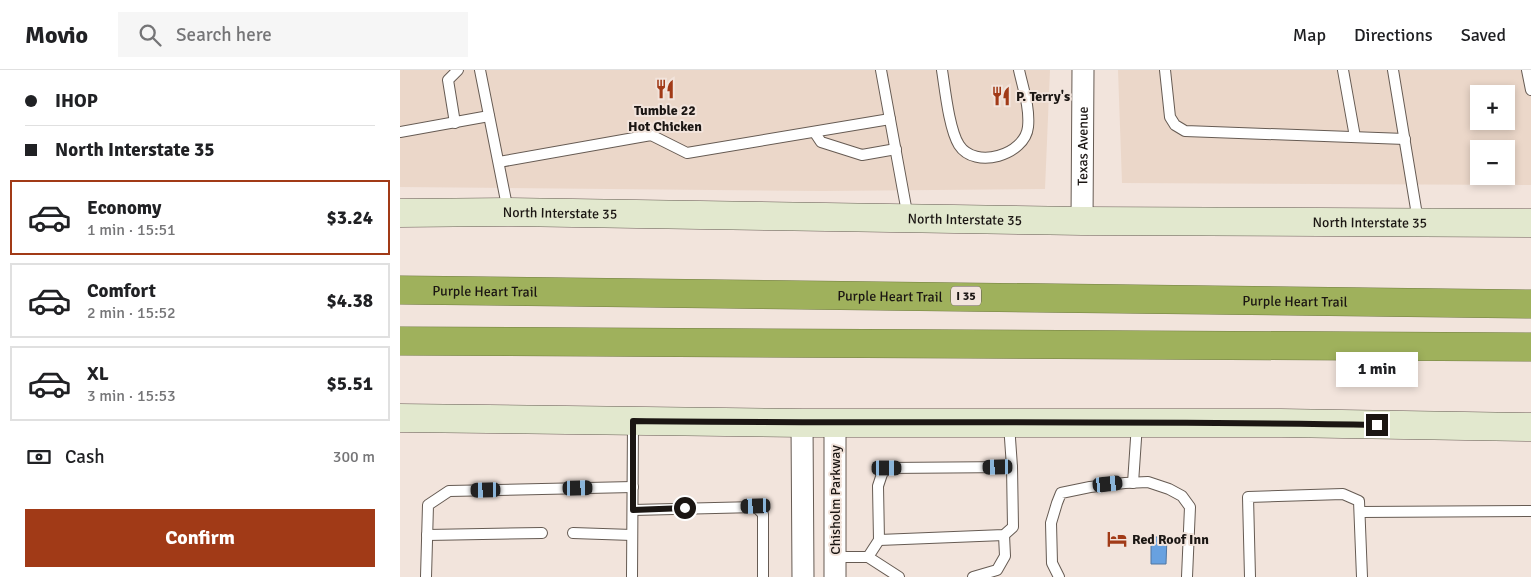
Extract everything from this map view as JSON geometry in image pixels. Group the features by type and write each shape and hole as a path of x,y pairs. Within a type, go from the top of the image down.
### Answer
{"highway":[{"name":"Purple Heart Trail","path":"400,290 1531,304"},
{"path":"400,341 1531,347"}],"main road":[{"name":"North Interstate 35","path":"400,213 509,212 1082,221 1531,222"},
{"path":"400,418 802,423 1281,423 1531,427"}],"street":[{"name":"Texas Avenue","path":"1082,221 1083,70"},
{"path":"802,423 802,577"},
{"name":"Chisholm Parkway","path":"835,423 835,567"},
{"path":"802,556 835,567"}],"lane":[{"path":"455,122 448,80 458,70"},
{"path":"480,70 509,212"},
{"path":"881,70 908,219"},
{"path":"942,70 953,130 959,146 968,154 980,158 996,156 1014,150 1022,142 1028,128 1027,109 1019,70"},
{"path":"1165,70 1170,117 1175,125 1185,132 1404,139"},
{"path":"1343,70 1355,137"},
{"path":"1393,70 1418,221"},
{"path":"1527,70 1531,90"},
{"path":"400,132 489,116"},
{"path":"498,162 651,135 687,153 890,119"},
{"path":"815,133 821,142 862,155 896,148"},
{"path":"632,577 633,421"},
{"path":"879,540 1004,535 1013,528 1009,423"},
{"path":"1133,483 1137,423"},
{"path":"835,567 868,557 879,540 878,486 882,474 887,468 1012,467"},
{"path":"1059,577 1052,563 1051,523 1056,503 1061,493 1090,487 1148,482 1169,489 1182,496 1190,507 1188,577"},
{"path":"426,577 428,505 449,491 633,487"},
{"path":"1250,577 1248,497 1342,494 1359,500 1362,577"},
{"path":"633,510 756,506 763,514 763,577"},
{"path":"1360,512 1531,511"},
{"path":"427,535 542,533"},
{"path":"573,533 632,535"},
{"path":"973,577 997,570 1004,556 1004,535"},
{"path":"868,557 899,577"}],"shaded area":[{"path":"400,70 1050,70 1045,189 822,191 400,187"},
{"path":"1118,70 1531,70 1531,185 1515,185 1515,140 1470,140 1470,185 1122,183"}],"water":[{"path":"1151,537 1167,537 1166,564 1151,564"}],"place":[{"name":"Tumble 22 Hot Chicken","path":"665,89"},
{"name":"P. Terry's","path":"1001,96"},
{"name":"Red Roof Inn","path":"1117,539"}],"route":[{"path":"685,508 633,510 633,421 1377,425"}]}
